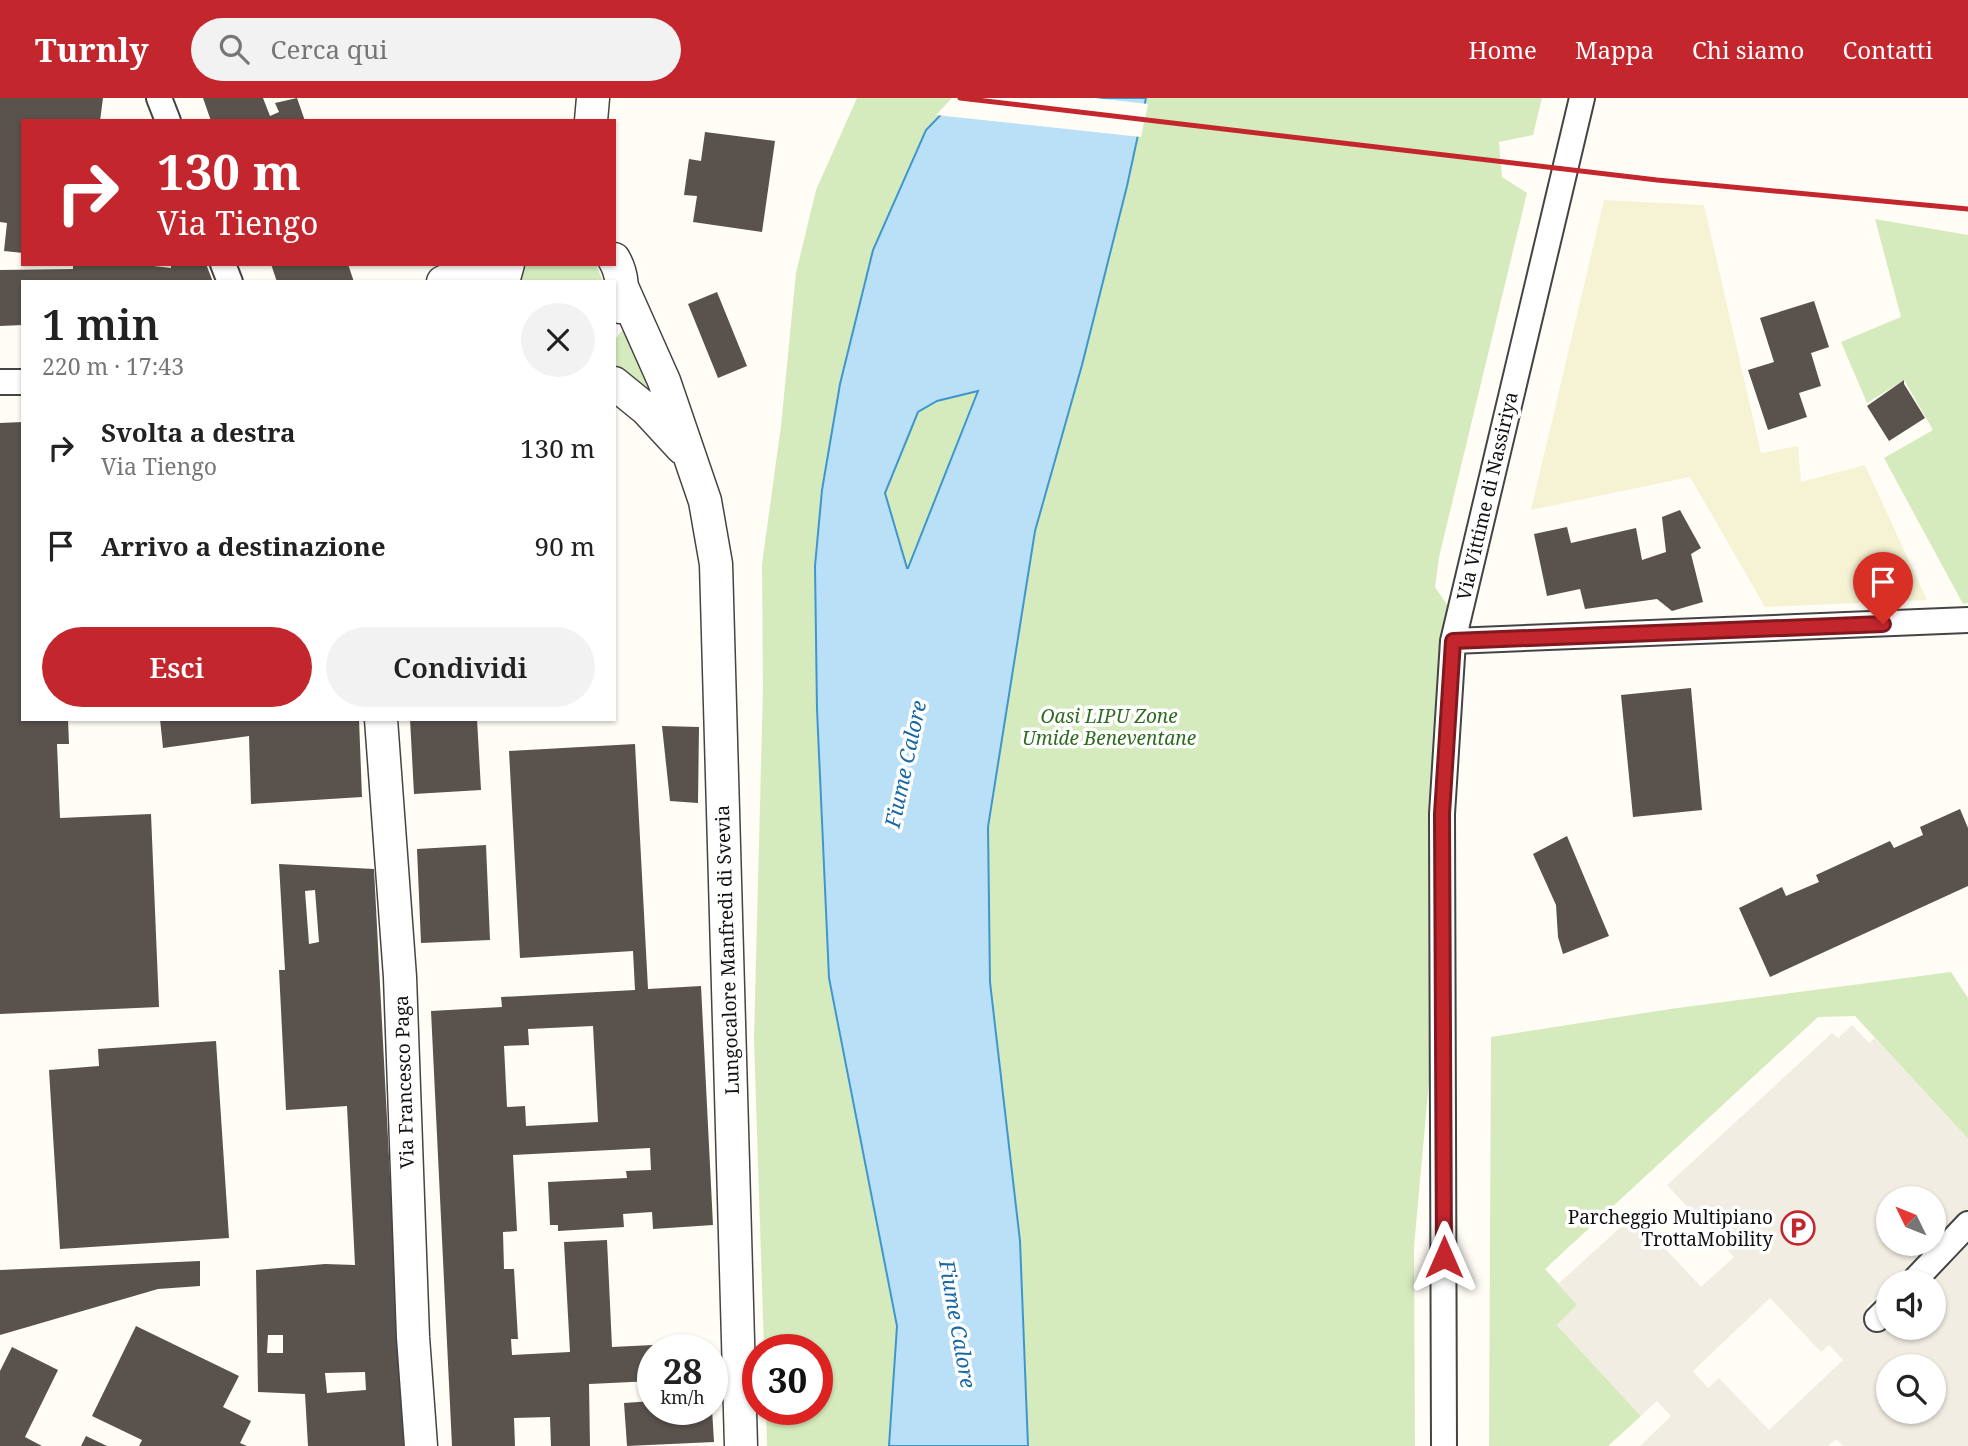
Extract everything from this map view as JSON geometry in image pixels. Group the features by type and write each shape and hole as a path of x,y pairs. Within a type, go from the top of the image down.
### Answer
{"street":[{"path":"159,98 167,119"},
{"path":"591,119 593,98"},
{"name":"Via Vittime di Nassiriya","path":"1444,1446 1442,814 1453,641 1581,98"},
{"path":"448,280 480,266"},
{"name":"Lungocalore Manfredi di Svevia","path":"617,288 664,381 705,501 716,564 741,1446"},
{"path":"0,382 21,382"},
{"name":"Lungocalore Manfredi di Svevia","path":"616,385 646,409 690,457"},
{"path":"1453,641 1968,620"},
{"name":"Via Francesco Paga","path":"381,721 400,977 414,1337 421,1446"},
{"path":"1924,1270 1968,1224"}],"shaded area":[{"path":"1604,200 1704,205 1761,453 1798,446 1801,482 1865,465 1927,600 1765,607 1690,477 1531,510"},
{"name":"Parcheggio Multipiano TrottaMobility","path":"1852,1025 1869,1043 1875,1038 1968,1139 1968,1213 1946,1234 1946,1186 1876,1186 1876,1256 1922,1256 1907,1270 1876,1270 1876,1298 1866,1307 1876,1318 1876,1340 1946,1340 1946,1270 1936,1270 1968,1241 1968,1446 1843,1446 1836,1439 1828,1446 1640,1446 1671,1416 1657,1401 1641,1416 1557,1325 1577,1305 1558,1284 1634,1215 1701,1287 1734,1257 1667,1185 1832,1033 1838,1038","holes":["1770,1298 1821,1352 1829,1345 1843,1360 1769,1430 1719,1378 1708,1388 1693,1371"]}],"green space":[{"name":"Oasi LIPU Zone Umide Beneventane","path":"857,98 1542,98 1533,135 1499,142 1502,177 1527,193 1439,557 1435,587 1463,628 1436,1004 1414,1247 1415,1446 767,1446 766,1425 833,1425 833,1334 764,1334 754,1039 763,688 762,564 781,426 796,273 816,190"},
{"path":"1875,219 1968,235 1968,603 1963,604 1884,458 1933,430 1904,380 1867,403 1841,342 1901,317"},
{"path":"521,266 597,266 602,280 516,280"},
{"path":"624,328 655,393 650,394 616,375 616,338"},
{"path":"1951,972 1968,998 1968,1139 1855,1016 1818,1017 1545,1269 1578,1305 1557,1325 1641,1416 1608,1446 1489,1446 1491,1037 1670,1009"}],"water":[{"name":"Fiume Calore","path":"957,98 1146,98 1082,365 1035,531 988,827 990,982 1020,1241 1028,1446 889,1446 897,1326 829,978 817,709 815,566 822,490 840,384 873,250 926,130","holes":["978,391 908,568 885,493 918,412 937,401"]}],"pier":[{"path":"952,98 1095,98 1148,104 1141,137 936,115"}],"building":[{"path":"0,98 103,98 100,119 21,119 21,253 4,251 7,223 0,222"},
{"path":"203,98 263,98 270,116 279,112 275,103 297,98 304,119 210,119"},
{"path":"705,132 775,141 762,232 693,222 697,196 684,195 689,159 701,161"},
{"path":"73,266 207,266 212,280 21,280 21,325 0,326 0,270 73,269"},
{"path":"272,266 349,266 353,280 276,280"},
{"path":"717,292 747,366 718,378 688,304"},
{"path":"1814,301 1829,347 1811,353 1821,386 1799,393 1807,417 1768,430 1748,370 1774,362 1760,318"},
{"path":"1904,380 1925,418 1889,441 1867,406"},
{"path":"21,422 21,721 68,721 69,744 57,744 60,818 151,814 159,1007 0,1014 0,423"},
{"path":"1680,510 1701,548 1691,554 1703,602 1672,611 1657,599 1585,609 1580,589 1547,596 1534,534 1567,527 1571,543 1636,528 1642,560 1666,552 1662,517"},
{"path":"1691,688 1702,810 1633,817 1621,695"},
{"path":"160,721 359,721 362,797 251,804 249,736 163,748"},
{"path":"410,721 477,721 481,790 414,794"},
{"path":"662,726 699,727 698,803 670,801"},
{"path":"635,744 648,989 701,986 713,1225 653,1229 652,1212 623,1214 624,1227 558,1231 558,1225 550,1225 548,1182 627,1178 626,1171 651,1170 650,1148 513,1155 517,1231 503,1232 504,1269 514,1269 518,1339 511,1339 512,1355 570,1352 564,1242 607,1240 612,1347 637,1346 637,1382 589,1384 590,1446 551,1446 550,1417 514,1418 515,1446 452,1446 431,1011 502,1007 501,997 635,990 633,951 520,958 509,751","holes":["593,1026 598,1122 526,1126 525,1106 507,1107 504,1046 529,1045 528,1029"]},
{"path":"1960,809 1968,828 1968,886 1770,977 1739,908 1782,887 1786,896 1819,882 1816,875 1890,841 1894,848 1923,835 1920,827"},
{"path":"1567,836 1609,936 1563,954 1558,937 1556,905 1533,854"},
{"path":"486,845 490,940 421,943 417,849"},
{"path":"279,864 374,869 404,1446 308,1446 305,1394 258,1392 256,1270 325,1264 355,1265 347,1106 286,1110 279,970 285,970","holes":["315,890 319,942 309,944 305,891","268,1335 283,1335 283,1353 267,1353","365,1372 366,1390 327,1393 325,1373"]},
{"path":"216,1041 229,1238 60,1249 49,1070 99,1066 98,1049"},
{"path":"200,1261 200,1286 158,1289 0,1335 0,1270"},
{"path":"136,1326 239,1376 223,1407 251,1421 240,1443 247,1446 139,1446 142,1440 92,1416"},
{"path":"12,1347 58,1370 25,1437 42,1446 0,1446 0,1371"},
{"path":"637,1402 637,1425 713,1425 714,1442 627,1446 624,1403"},
{"path":"86,1436 107,1446 81,1446"}],"railway":[{"path":"960,98 1657,180 1968,209"}],"place":[{"name":"Parcheggio Multipiano TrottaMobility","path":"1798,1228"}],"route":[{"path":"1444,1257 1442,814 1453,641 1883,624"}]}
